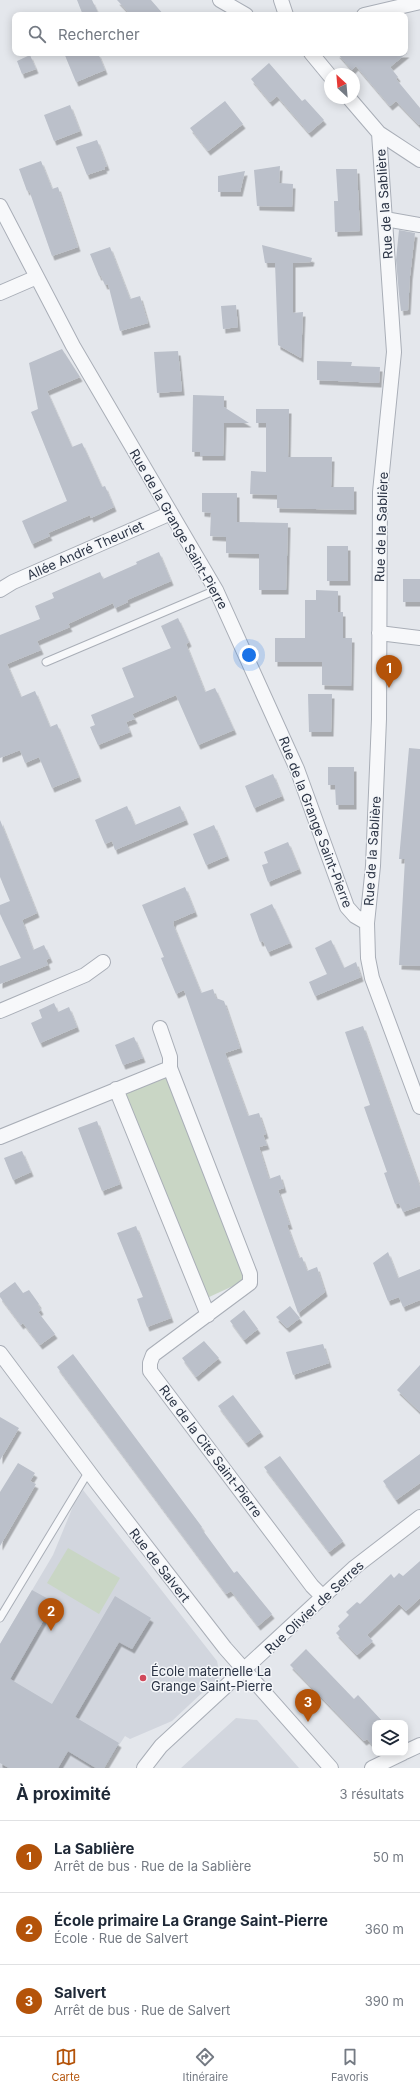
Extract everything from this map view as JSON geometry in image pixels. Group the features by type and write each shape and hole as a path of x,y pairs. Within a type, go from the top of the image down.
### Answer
{"street":[{"path":"220,0 241,12"},
{"path":"281,0 285,12"},
{"path":"377,12 420,2"},
{"path":"313,56 324,69"},
{"path":"354,104 379,133 420,160"},
{"name":"Rue de la Sablière","path":"367,923 374,843 379,719 380,492 394,352 379,133"},
{"name":"Rue de la Grange Saint-Pierre","path":"0,206 73,346 216,590 297,768 347,907 354,916 367,923"},
{"path":"385,218 420,225"},
{"path":"0,293 37,276"},
{"name":"Allée André Theuriet","path":"0,590 13,582 171,513"},
{"path":"379,633 420,638"},
{"path":"367,923 368,958 372,978 420,1107"},
{"path":"0,1011 85,975 103,962"},
{"name":"Rue de la Cité Saint-Pierre","path":"160,1028 170,1057 170,1068 250,1274 250,1283 153,1355 150,1363 150,1371 312,1586 323,1597"},
{"path":"0,1137 170,1068"},
{"path":"116,1089 208,1315"},
{"name":"Rue de Salvert","path":"0,1353 190,1603 245,1671 331,1768"},
{"name":"Rue Olivier de Serres","path":"144,1768 161,1746 245,1671 355,1567 420,1518"},
{"path":"408,1751 420,1745"},
{"path":"372,1768 398,1756"}],"lane":[{"path":"46,662 216,590"},
{"path":"0,1618 89,1472"}],"shaded area":[{"path":"83,1490 217,1661 220,1676 172,1721 130,1739 125,1736 104,1768 0,1768 0,1644 53,1555 74,1504"},
{"path":"236,1718 257,1720 299,1768 181,1768"}],"green space":[{"path":"168,1077 246,1280 207,1298 122,1095"},
{"path":"68,1548 120,1578 99,1614 47,1583"}],"building":[{"path":"77,0 92,0 98,12 82,12"},
{"path":"117,0 151,0 161,12 128,12"},
{"path":"30,56 36,69 22,74 17,61"},
{"path":"65,56 99,56 105,70 76,82"},
{"path":"340,56 403,56 390,67 398,77 396,79 420,108 419,125 396,101 390,106 360,71 360,68 356,66 354,68 350,68"},
{"path":"269,63 302,101 305,99 324,120 309,133 277,96 270,102 251,79"},
{"path":"225,101 243,124 208,151 190,128"},
{"path":"70,105 80,131 54,141 44,115"},
{"path":"97,140 107,166 104,167 105,169 87,175 76,147"},
{"path":"41,161 52,189 58,187 78,247 52,256 29,190 27,191 19,169"},
{"path":"280,166 279,183 293,184 292,207 257,206 254,170"},
{"path":"336,169 357,169 360,231 335,232 334,201 338,201"},
{"path":"245,171 240,192 218,192 218,176"},
{"path":"399,230 415,233 408,310 401,311 396,260"},
{"path":"262,245 312,258 311,262 293,263 293,313 303,312 301,358 278,345 275,263 265,263"},
{"path":"110,247 130,299 140,296 148,323 120,331 108,284 105,285 101,276 99,276 90,254"},
{"path":"236,305 238,327 223,329 221,306"},
{"path":"62,349 80,377 47,391 72,447 82,443 102,487 105,486 114,507 91,518 90,515 48,533 50,536 32,544 22,521 67,501 31,412 38,409 29,363"},
{"path":"178,351 182,391 157,393 154,352"},
{"path":"317,361 352,362 351,366 380,367 379,383 317,380"},
{"path":"193,395 224,396 224,407 249,423 224,423 223,456 200,456 200,452 192,452"},
{"path":"256,409 289,409 288,457 332,457 331,487 354,487 354,510 277,508 277,495 250,494 251,471 266,472 266,423 256,423"},
{"path":"202,493 237,493 237,522 288,523 286,590 259,590 259,554 226,553 226,537 210,536 211,513 202,512"},
{"path":"327,546 348,546 348,581 327,581"},
{"path":"159,552 171,581 127,600 128,602 115,608 113,603 68,624 70,627 37,641 41,650 7,664 21,697 35,691 50,727 57,724 79,777 52,788 39,757 25,763 20,750 0,758 0,635 40,619 35,606 54,598 52,593 100,572 103,579 137,564 136,562"},
{"path":"403,579 420,579 420,602 403,602"},
{"path":"316,590 338,591 338,612 343,612 343,638 352,638 351,686 322,685 322,662 275,662 275,638 305,638 305,600 316,600"},
{"path":"178,618 189,642 186,644 205,692 215,688 234,730 198,745 176,695 132,714 135,719 126,722 130,732 98,745 90,727 95,725 91,715 134,697 122,668 171,648 161,626"},
{"path":"308,694 332,694 331,732 309,732"},
{"path":"409,748 420,749 420,966 399,965 405,859 399,859"},
{"path":"328,767 354,767 354,805 336,805 335,785 328,785"},
{"path":"273,774 282,796 254,808 245,786"},
{"path":"127,806 135,825 180,806 186,820 115,850 112,841 105,844 95,820"},
{"path":"0,820 37,913 22,920 33,950 44,945 50,958 46,960 48,965 0,984 0,966 21,958 0,914 0,905 10,901 0,877"},
{"path":"214,825 227,856 206,865 193,834"},
{"path":"288,842 299,869 268,882 262,865 268,863 264,852"},
{"path":"185,887 195,912 174,921 173,924 201,993 213,989 216,998 224,1001 240,1048 225,1053 248,1116 259,1113 266,1134 263,1135 267,1145 259,1147 269,1179 280,1175 284,1188 278,1190 290,1225 287,1225 299,1258 302,1257 307,1271 317,1267 325,1292 298,1313 184,990 176,994 161,958 164,957 142,905"},
{"path":"272,904 290,943 268,952 263,941 260,942 250,914"},
{"path":"331,940 344,968 356,962 361,977 315,996 309,982 327,974 315,948"},
{"path":"54,1003 58,1012 69,1007 77,1027 40,1043 31,1023 42,1018 39,1010"},
{"path":"363,1026 420,1187 420,1206 403,1212 399,1203 395,1204 384,1173 387,1172 364,1107 370,1105 345,1032"},
{"path":"134,1037 143,1058 123,1065 115,1045"},
{"path":"97,1121 120,1184 102,1191 78,1128"},
{"path":"22,1151 31,1172 13,1180 4,1158"},
{"path":"136,1226 171,1318 147,1327 137,1299 143,1297 117,1233"},
{"path":"388,1252 398,1278 420,1269 420,1300 403,1307 399,1297 388,1301 373,1263"},
{"path":"15,1282 23,1293 29,1290 39,1304 38,1305 41,1310 38,1312 55,1334 40,1345 23,1323 21,1325 0,1297 0,1293"},
{"path":"290,1306 300,1318 287,1328 276,1317"},
{"path":"244,1310 258,1329 244,1340 230,1321"},
{"path":"204,1341 219,1358 196,1377 182,1358"},
{"path":"323,1344 329,1363 293,1375 286,1352"},
{"path":"73,1354 202,1527 201,1528 234,1573 237,1571 272,1614 258,1626 231,1591 226,1594 57,1367"},
{"path":"420,1365 420,1412 397,1390"},
{"path":"233,1395 261,1432 246,1443 218,1406"},
{"path":"0,1417 19,1428 0,1460"},
{"path":"420,1454 420,1483 396,1500 383,1481"},
{"path":"280,1456 343,1541 329,1552 264,1467"},
{"path":"18,1463 35,1473 30,1481 36,1484 0,1546 0,1492"},
{"path":"420,1561 420,1598 406,1611 399,1604 367,1635 373,1641 357,1655 336,1633 340,1629 338,1626 349,1615 346,1612 357,1602 360,1604 391,1574 394,1578 399,1573 403,1576"},
{"path":"32,1590 54,1602 10,1679 52,1704 115,1596 151,1618 132,1649 119,1642 75,1717 119,1743 104,1768 96,1768 68,1751 58,1768 9,1768 0,1763 0,1644"},
{"path":"306,1649 354,1699 358,1695 381,1720 372,1720 372,1745 367,1739 364,1741 290,1665"}],"place":[{"name":"La Sablière","path":"389,688"},
{"name":"École primaire La Grange Saint-Pierre","path":"51,1631"},
{"name":"École maternelle La Grange Saint-Pierre","path":"143,1678"},
{"name":"Salvert","path":"308,1722"}]}
